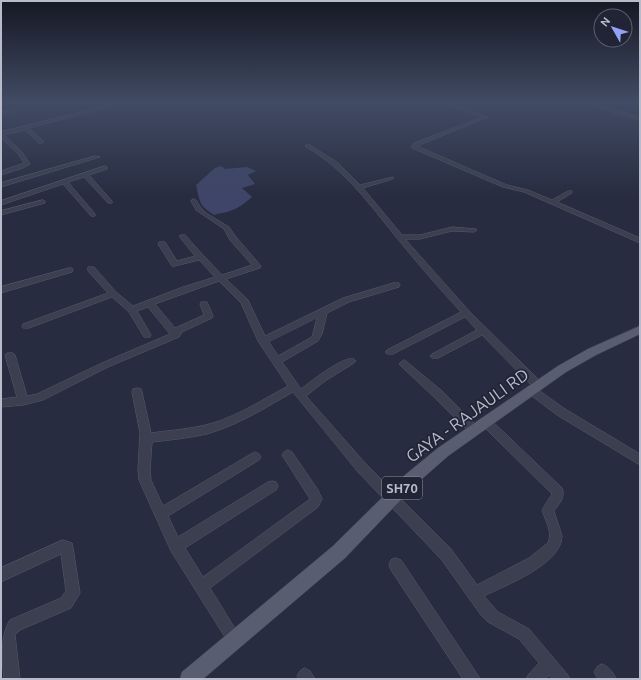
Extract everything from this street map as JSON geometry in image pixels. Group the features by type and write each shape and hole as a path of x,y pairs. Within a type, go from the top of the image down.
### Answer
{"main road":[{"name":"GAYA - RAJAULI RD","path":"188,679 338,552 426,466 474,430 578,360 640,330"}],"street":[{"path":"32,134 41,142"},
{"path":"443,134 416,144 414,147 505,186 523,190 639,240"},
{"path":"1,135 20,153 27,164 1,173"},
{"path":"308,146 327,156 341,167 360,187 465,314 483,331 535,388 561,412 640,460"},
{"path":"1,185 96,157"},
{"path":"1,202 105,168"},
{"path":"85,174 110,202"},
{"path":"360,187 391,178"},
{"path":"64,181 93,215"},
{"path":"552,203 570,192"},
{"path":"132,310 221,277 255,268 257,264 233,238 227,228 204,214 198,209 194,201"},
{"path":"1,213 43,202"},
{"path":"401,237 420,237 452,229 474,230"},
{"path":"183,236 200,257 245,302 263,341 297,391 362,468 446,554 474,594 493,617 524,634 562,679"},
{"path":"162,244 175,264 200,257"},
{"path":"91,269 113,294 132,310 147,335"},
{"path":"1,290 69,270"},
{"path":"263,341 352,298 396,285"},
{"path":"26,326 113,294"},
{"path":"149,303 176,334"},
{"path":"1,403 23,401 39,397 105,365 176,334 178,330 209,316 204,304"},
{"path":"276,361 315,339 318,334 323,312"},
{"path":"390,352 465,314"},
{"path":"435,356 483,331"},
{"path":"10,355 23,401"},
{"path":"146,438 194,432 214,427 297,391 351,361"},
{"path":"404,364 438,394 474,430"},
{"path":"137,392 143,416 146,438 143,471 145,480 176,546 235,640"},
{"path":"474,594 543,558 556,542 555,530 548,510 557,497 558,492 486,422"},
{"path":"201,587 314,503 316,499 314,494 288,455"},
{"path":"161,514 255,457"},
{"path":"176,546 272,486"},
{"path":"1,575 63,546 67,548 73,593 72,597 66,603 16,625 10,630 7,637 12,679"},
{"path":"396,565 472,679"},
{"path":"534,679 549,664"}],"water":[{"path":"221,166 225,169 247,167 256,171 248,175 255,184 242,188 252,197 239,207 214,215 205,209 201,203 196,185 215,168"}]}
